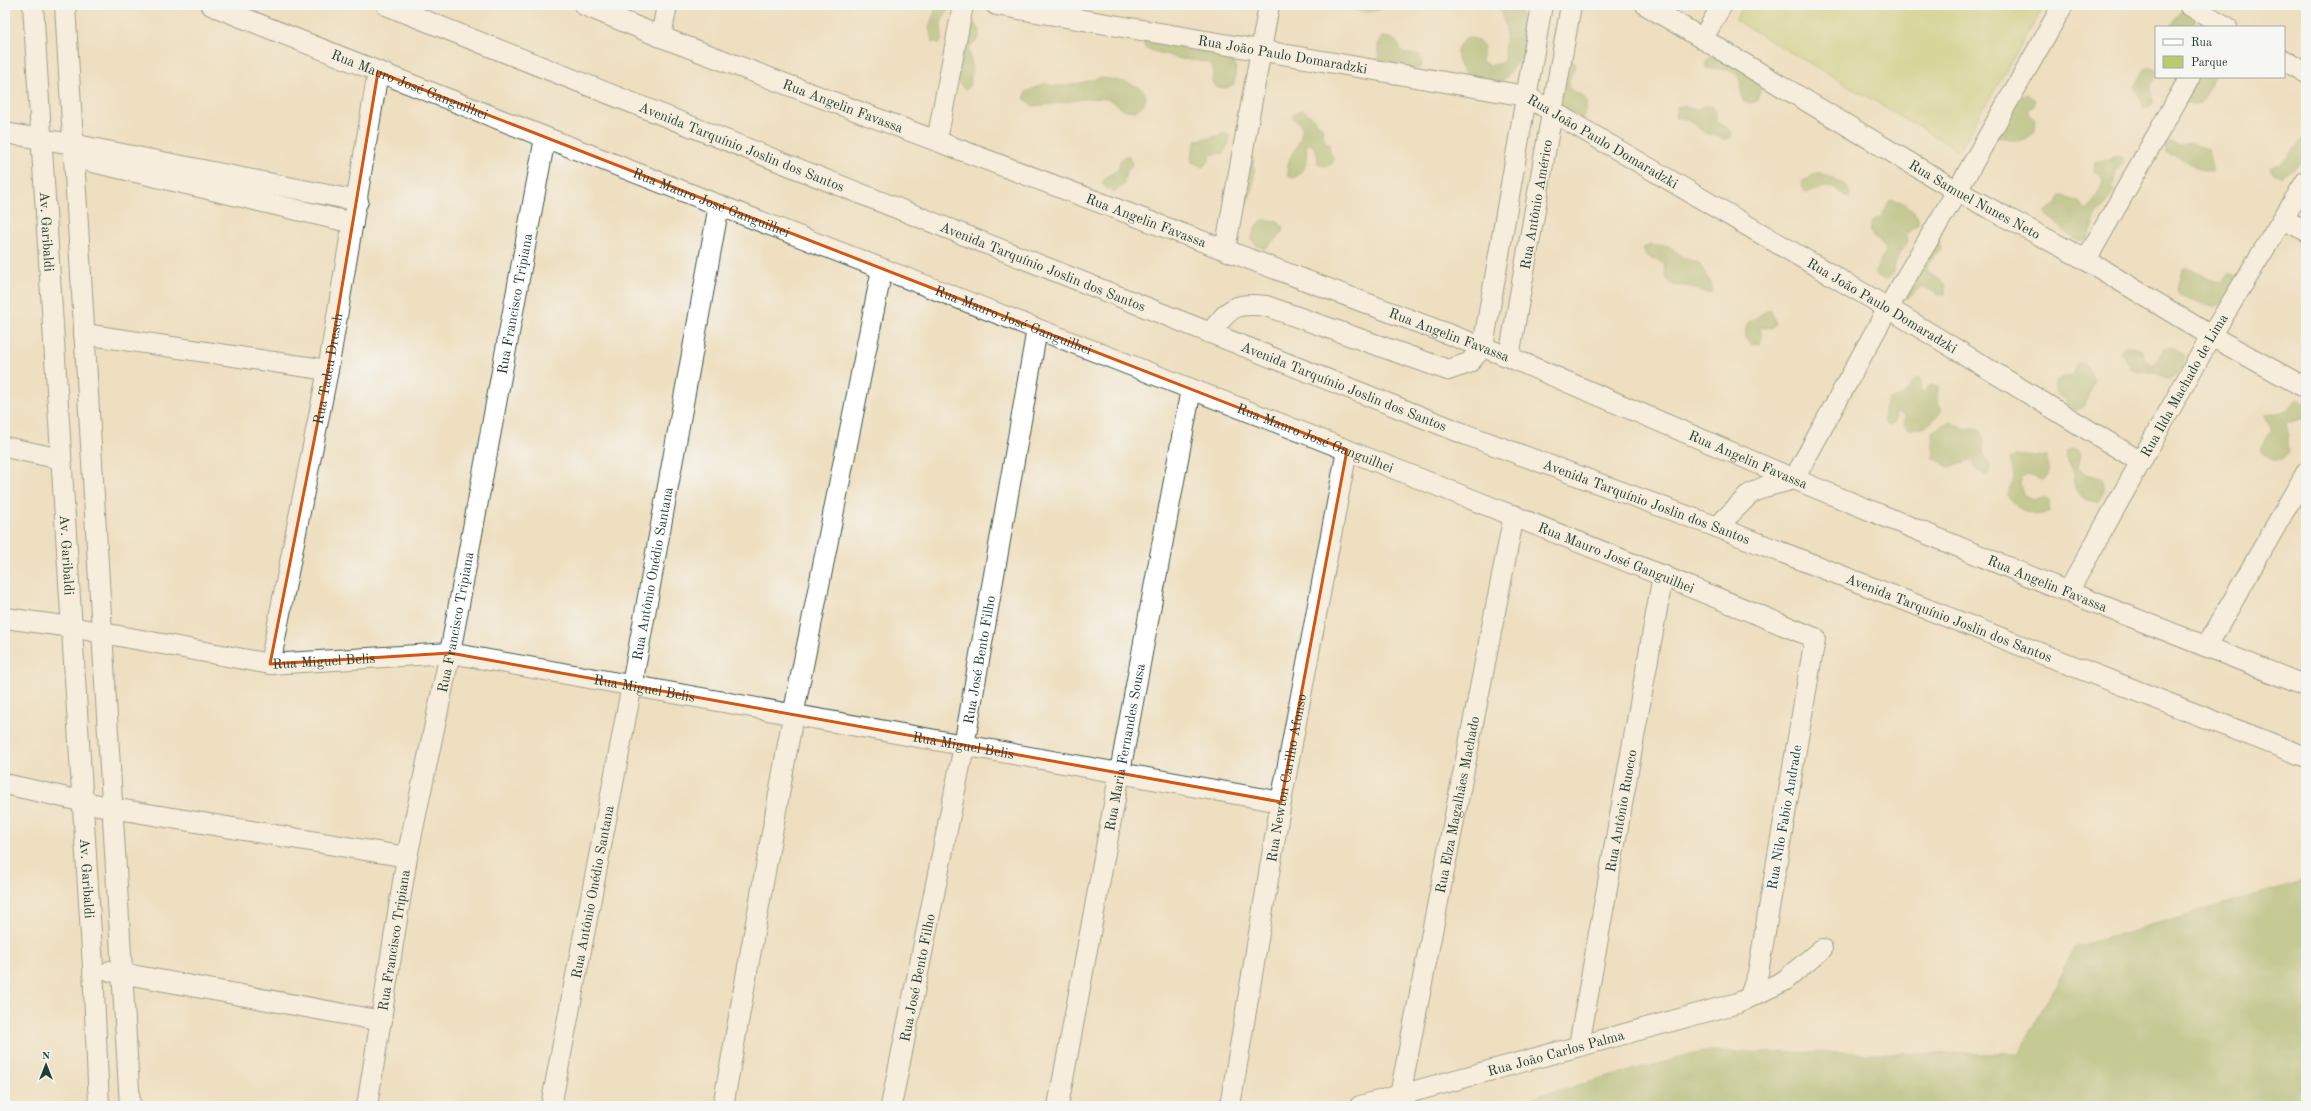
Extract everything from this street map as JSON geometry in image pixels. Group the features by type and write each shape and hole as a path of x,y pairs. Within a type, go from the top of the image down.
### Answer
{"street":[{"name":"Av. Garibaldi","path":"33,5 60,459 93,967 99,1106"},
{"name":"Av. Garibaldi","path":"65,5 72,151 130,1106"},
{"name":"Rua Mauro José Ganguilhei","path":"211,5 545,138 1514,515 1815,638"},
{"name":"Avenida Tarquínio Joslin dos Santos","path":"386,5 1467,435 1717,527 2306,757"},
{"name":"Rua Angelin Favassa","path":"584,5 661,37 1509,357 1794,479 2068,592 2306,686"},
{"path":"661,37 667,5"},
{"path":"937,140 963,5"},
{"name":"Rua João Paulo Domaradzki","path":"996,5 1526,96 1888,308 2141,462"},
{"path":"1225,250 1269,5"},
{"name":"Rua Antônio Américo","path":"1483,347 1542,5"},
{"name":"Rua Antônio Américo","path":"1509,357 1571,5"},
{"name":"Rua Samuel Nunes Neto","path":"1646,5 1958,191 2086,260 2211,336 2306,388"},
{"path":"1703,38 1722,5"},
{"path":"1717,527 1750,494 1764,487 1794,479 1888,308 1958,191 2063,5"},
{"path":"2189,5 2222,26"},
{"path":"2285,61 2306,73"},
{"name":"Rua Tadeu Dresch","path":"270,664 328,370 358,201 378,72"},
{"path":"2086,260 2189,78"},
{"path":"5,133 41,145 72,151 358,201"},
{"name":"Rua Francisco Tripiana","path":"367,1106 382,1021 407,857 450,653 545,138"},
{"path":"5,147 41,145"},
{"path":"72,151 353,223"},
{"name":"Rua Ilda Machado de Lima","path":"2068,592 2211,336 2306,181"},
{"name":"Rua Antônio Onédio Santana","path":"550,1106 632,685 719,205"},
{"path":"2283,219 2306,231"},
{"path":"723,1106 793,716 882,269"},
{"path":"1210,333 1230,309 1246,304 1266,306 1448,370 1469,363 1483,347"},
{"name":"Rua José Bento Filho","path":"891,1106 964,746 1037,329"},
{"path":"84,334 328,370"},
{"name":"Rua Maria Fernandes Sousa","path":"1058,1106 1191,389"},
{"path":"5,447 60,459"},
{"name":"Rua Newton Carilho Afonso","path":"1230,1106 1281,802 1346,450"},
{"path":"2207,646 2306,473"},
{"name":"Rua Elza Magalhães Machado","path":"1400,1095 1514,515"},
{"name":"Rua Antônio Ruocco","path":"1579,1045 1663,575"},
{"name":"Rua Miguel Belis","path":"5,618 71,627 101,634 270,664 450,653 632,685 793,716 1281,802"},
{"name":"Rua Nilo Fabio Andrade","path":"1750,996 1758,973 1815,638"},
{"path":"5,784 112,808 407,857"},
{"name":"Rua João Carlos Palma","path":"1360,1106 1579,1045 1738,1003 1784,981 1822,949"},
{"path":"93,967 122,974 382,1021"}],"highlighted area":[{"path":"378,72 1347,450 1281,802 450,653 270,664 328,370"}],"green space":[{"path":"937,5 950,5 941,23 942,38 940,43 932,42 929,27"},
{"path":"1326,5 1383,5 1379,10 1367,12 1348,9 1331,9"},
{"path":"1498,5 1522,5 1521,17 1533,33 1525,56 1514,65 1506,78 1500,82 1469,79 1458,63 1457,58 1458,48 1467,37 1478,40 1484,46 1481,61 1490,65 1504,62 1506,27"},
{"path":"1744,5 2045,5 1959,150 1735,20"},
{"path":"2190,9 2197,17 2192,26 2172,26 2181,11"},
{"path":"975,24 980,30 979,38 969,49 972,65 972,77 971,82 965,90 957,81 968,26"},
{"path":"1382,37 1394,39 1403,53 1420,55 1422,66 1419,69 1376,64 1379,54 1378,45"},
{"path":"1145,40 1174,44 1194,51 1201,49 1231,58 1236,67 1234,84 1226,88 1216,87 1212,82 1213,67 1207,62 1181,59 1146,49 1143,43"},
{"path":"1711,57 1721,57 1761,83 1761,90 1756,101 1751,103 1743,100 1740,81 1731,71 1706,68 1706,61"},
{"path":"1567,60 1575,62 1568,88 1583,96 1587,102 1584,119 1577,123 1557,98"},
{"path":"2149,67 2155,70 2155,77 2150,88 2151,96 2154,102 2149,108 2144,108 2135,88 2144,70"},
{"path":"1100,78 1121,81 1137,86 1143,90 1146,96 1145,102 1136,111 1130,111 1121,108 1110,100 1106,99 1097,98 1033,106 1024,99 1026,92 1045,83 1064,86"},
{"path":"2200,78 2212,78 2200,103 2196,105 2183,101"},
{"path":"2027,94 2035,100 2034,106 2028,109 2028,113 2035,120 2034,130 2031,136 2022,141 1996,137 2021,96"},
{"path":"1683,106 1695,110 1704,106 1713,107 1716,113 1716,122 1729,129 1732,137 1724,139 1706,133 1686,119 1675,118 1677,107"},
{"path":"1303,109 1322,127 1323,139 1329,144 1330,152 1334,159 1332,164 1324,166 1318,164 1317,154 1313,144 1306,145 1306,164 1301,173 1293,178 1288,176 1289,162 1299,141 1302,126 1293,118 1293,114"},
{"path":"1224,133 1229,135 1229,143 1223,153 1210,155 1209,161 1203,167 1192,162 1191,156 1196,140 1214,137"},
{"path":"2306,136 2305,153 2302,161 2281,177 2271,172 2271,167 2280,165"},
{"path":"2166,142 2172,142 2180,145 2190,143 2208,149 2213,171 2203,171 2179,157 2166,153"},
{"path":"1124,156 1129,156 1132,165 1125,174 1124,185 1114,192 1107,189 1103,183 1106,178 1118,170 1120,161"},
{"path":"2118,156 2123,158 2124,162 2115,172 2113,192 2096,217 2087,239 2081,240 2070,237 2057,224 2047,217 2045,212 2056,205 2061,195 2065,195 2080,203 2085,210 2091,207 2103,183 2102,177 2094,169 2096,162"},
{"path":"1253,157 1254,178 1251,193 1242,212 1236,212 1247,159"},
{"path":"1819,172 1847,186 1851,196 1849,198 1829,187 1805,192 1801,182"},
{"path":"1890,200 1899,201 1907,205 1918,218 1918,224 1907,235 1906,246 1898,257 1892,275 1888,278 1883,278 1875,275 1875,271 1886,252 1886,248 1870,233 1872,221 1881,217"},
{"path":"1266,219 1278,222 1283,227 1282,234 1264,249 1257,246 1252,240 1256,227 1260,222"},
{"path":"1938,242 1941,246 1941,250 1930,260 1927,270 1928,273 1945,284 1945,294 1939,295 1922,286 1912,296 1903,299"},
{"path":"1650,245 1669,246 1684,258 1699,263 1712,286 1712,292 1700,292 1691,287 1670,284 1666,277 1664,263 1646,256 1643,248"},
{"path":"2185,268 2212,280 2222,282 2228,273 2234,275 2235,280 2225,302 2213,307 2179,295 2177,290 2182,270"},
{"path":"1769,309 1771,310 1776,324 1772,328 1763,327 1760,329 1762,337 1759,344 1752,345 1746,338 1748,323"},
{"path":"2125,345 2142,350 2144,358 2150,364 2156,363 2164,348 2170,347 2184,355 2183,368 2170,379 2153,372 2139,373 2131,369 2120,351"},
{"path":"2078,363 2085,363 2094,380 2084,407 2074,409 2055,393 2055,382 2065,376 2073,375"},
{"path":"1918,378 1921,381 1920,389 1924,393 1930,385 1938,386 1937,402 1942,410 1932,422 1919,428 1908,429 1904,424 1904,416 1900,412 1896,413 1894,423 1890,426 1885,424 1884,411 1889,399 1905,393"},
{"path":"2297,398 2306,403 2305,418 2287,423 2289,453 2283,459 2273,459 2263,454 2261,448 2272,429 2265,419 2265,415 2287,411"},
{"path":"1950,421 1963,429 1974,428 1980,430 1984,441 1982,454 1990,465 1989,475 1979,472 1974,466 1976,461 1965,461 1948,467 1933,457 1933,431"},
{"path":"2073,449 2078,450 2081,454 2078,467 2086,474 2102,478 2104,492 2098,501 2087,500 2076,490 2074,485 2075,474 2065,458 2066,451"},
{"path":"2029,455 2046,457 2048,464 2049,472 2046,478 2043,480 2028,475 2022,478 2020,484 2024,496 2033,500 2044,498 2049,501 2050,511 2044,514 2038,515 2025,512 2014,504 2007,493 2015,477 2010,459 2016,456"},
{"path":"2306,880 2306,1106 1500,1106 1702,1052 2019,1054 2075,947"}]}
